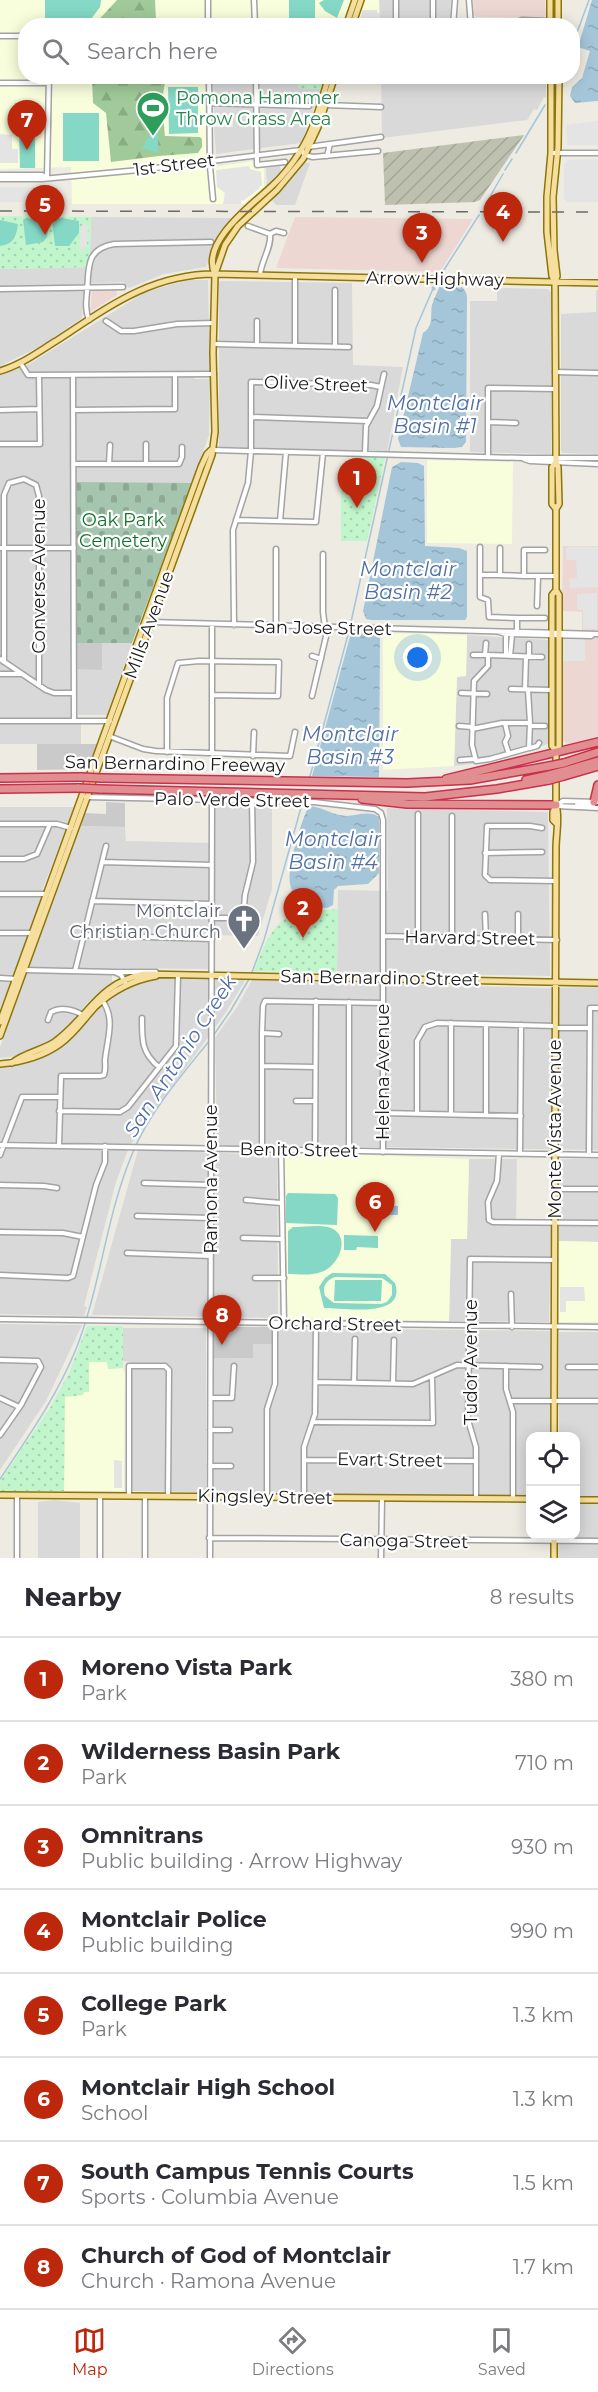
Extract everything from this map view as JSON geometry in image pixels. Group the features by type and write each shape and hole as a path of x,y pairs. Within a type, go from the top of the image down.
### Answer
{"highway":[{"path":"438,782 598,742"},
{"name":"San Bernardino Freeway","path":"0,778 438,782 496,777 564,763 598,752"},
{"path":"564,774 598,761"},
{"name":"San Bernardino Freeway","path":"0,789 79,788 407,797 472,793 598,766"},
{"path":"597,804 598,785"},
{"path":"337,794 349,798 407,804 556,806"}],"main road":[{"path":"349,18 355,0"},
{"path":"354,18 360,0"},
{"path":"550,0 550,18"},
{"path":"558,0 558,18"},
{"path":"303,152 312,140 327,84"},
{"path":"303,152 331,84"},
{"name":"Monte Vista Avenue","path":"551,84 554,153"},
{"name":"Monte Vista Avenue","path":"554,1432 556,823 553,820 553,812 556,806 556,751 559,746 552,596 556,590 556,509 559,504 555,389 555,282 557,276 553,197 558,84"},
{"name":"Mills Avenue","path":"0,1036 2,1022 207,454 211,450 215,432 214,363 217,358 214,351 215,274 225,245 238,226 296,169 303,152"},
{"name":"Arrow Highway","path":"0,371 21,364 129,295 156,282 180,276 215,274 598,283"},
{"name":"Monte Vista Avenue","path":"555,633 552,746 556,751"},
{"name":"San Bernardino Street","path":"0,1064 12,1063 55,1041 101,999 125,983 163,974 598,983"},
{"name":"Kingsley Street","path":"0,1495 526,1499"},
{"path":"580,1500 598,1500"},
{"path":"554,1540 554,1558"}],"street":[{"path":"208,0 208,18"},
{"path":"254,0 255,18"},
{"path":"396,0 396,18"},
{"path":"433,0 433,18"},
{"path":"454,18 455,0"},
{"path":"469,0 470,18"},
{"path":"0,36 18,36"},
{"path":"0,82 18,82"},
{"path":"46,177 49,84"},
{"path":"209,84 213,199"},
{"path":"256,84 257,165 285,162"},
{"path":"209,103 309,106"},
{"path":"322,105 381,107"},
{"path":"309,147 381,136"},
{"path":"312,140 320,145"},
{"path":"327,156 330,144"},
{"name":"1st Street","path":"0,177 42,175 46,177 138,170 256,155 303,152 311,157 378,151"},
{"path":"554,153 598,153"},
{"path":"248,226 270,234 276,231 284,233"},
{"path":"260,275 270,234"},
{"path":"88,320 86,307 89,264 96,252 114,244 211,242"},
{"path":"295,276 296,346"},
{"path":"0,289 123,287"},
{"path":"334,347 335,290"},
{"path":"106,321 122,331 177,324 214,323"},
{"path":"257,321 257,345"},
{"path":"214,344 349,347"},
{"path":"21,364 26,374 39,375 214,374"},
{"path":"555,372 598,373"},
{"path":"365,454 368,421 377,405 384,374"},
{"path":"0,444 40,444 39,375"},
{"path":"73,375 74,721"},
{"path":"73,410 175,410 175,375"},
{"name":"Olive Street","path":"251,417 250,382 381,387"},
{"path":"488,457 488,388 555,389"},
{"path":"0,410 39,410"},
{"path":"234,626 233,530 248,483 251,417 368,421"},
{"path":"488,422 516,423"},
{"path":"146,444 146,464"},
{"path":"110,445 110,464"},
{"path":"73,464 179,464 183,457 182,447"},
{"path":"211,450 488,457 598,464"},
{"path":"280,521 286,452"},
{"path":"236,520 316,522 323,453"},
{"path":"556,460 598,458"},
{"name":"Converse Avenue","path":"2,548 4,492 9,483 21,479 34,483 39,492 39,685"},
{"path":"480,547 480,597 488,600 489,617 545,618"},
{"path":"74,548 2,548 2,661 54,693 74,693"},
{"path":"500,548 500,575"},
{"path":"276,549 276,626"},
{"path":"524,576 524,550 545,550"},
{"path":"312,696 326,628 323,612 323,554"},
{"path":"480,575 556,576"},
{"path":"537,606 538,576"},
{"path":"517,618 517,631"},
{"name":"San Jose Street","path":"148,622 555,633"},
{"path":"212,625 212,754"},
{"name":"San Jose Street","path":"500,632 506,634 555,633"},
{"path":"555,633 596,634"},
{"path":"506,634 508,656"},
{"path":"508,656 512,634"},
{"path":"475,760 472,728 474,681 488,666 486,643"},
{"path":"529,644 527,657 531,733 529,748"},
{"path":"473,655 543,657"},
{"path":"479,655 488,666"},
{"path":"312,656 321,659"},
{"path":"168,752 167,698 178,663 279,662 278,696 212,695"},
{"path":"0,674 22,674"},
{"path":"511,689 552,690"},
{"path":"461,693 487,694"},
{"path":"0,721 112,721"},
{"path":"505,723 508,736 505,742 508,751"},
{"path":"459,726 472,728 505,723 545,726"},
{"path":"253,756 254,732"},
{"path":"107,735 143,749 168,752 290,756 295,732"},
{"path":"460,760 490,759 537,746 539,743"},
{"name":"Palo Verde Street","path":"85,797 302,802 375,809 381,813"},
{"name":"Ramona Avenue","path":"210,1558 212,800"},
{"path":"212,918 243,918 245,895 253,862 252,801"},
{"path":"556,806 563,801 597,804"},
{"path":"556,806 597,804"},
{"name":"Helena Avenue","path":"381,813 383,820 384,936 383,1152"},
{"path":"418,814 418,937"},
{"path":"452,816 452,938"},
{"path":"0,824 50,824 72,829"},
{"path":"0,858 24,859 37,854 50,824"},
{"path":"542,828 486,826 486,879 556,881"},
{"path":"75,971 106,846"},
{"path":"485,853 542,852"},
{"path":"102,862 212,865"},
{"path":"0,894 49,894"},
{"path":"92,901 212,904"},
{"path":"485,914 486,939"},
{"path":"518,914 518,940"},
{"path":"0,933 35,934"},
{"path":"84,935 212,939"},
{"name":"Harvard Street","path":"384,936 556,940"},
{"path":"22,970 145,971 163,974"},
{"path":"115,972 125,983"},
{"path":"59,1111 125,1110 176,1046 178,974"},
{"path":"0,978 19,979"},
{"path":"59,1146 61,1076 104,1075 109,1047 109,1015 101,999"},
{"path":"262,1149 262,1034 265,1001 383,1003"},
{"path":"315,1151 316,1001"},
{"path":"349,1002 349,1151"},
{"path":"590,1155 590,1008 598,1008"},
{"path":"48,1020 51,1012 56,1009 70,1010 84,1016"},
{"path":"142,1018 143,1049 150,1060 159,1066"},
{"path":"417,1113 417,1041 425,1027 437,1023 451,1023 590,1028"},
{"path":"451,1023 451,1114"},
{"path":"486,1024 486,1114"},
{"path":"520,1154 521,1025"},
{"path":"262,1034 279,1034"},
{"path":"262,1066 315,1067"},
{"path":"0,1155 22,1097 59,1096"},
{"path":"296,1101 315,1101"},
{"path":"383,1113 521,1116"},
{"name":"Benito Street","path":"2,1145 598,1155"},
{"path":"0,1275 71,1278 96,1185 105,1162 105,1146"},
{"path":"281,1149 284,1323"},
{"path":"499,1154 497,1181 488,1202 489,1220 493,1222 598,1223"},
{"path":"144,1183 211,1185"},
{"path":"0,1185 57,1188"},
{"path":"555,1189 598,1189"},
{"path":"246,1200 281,1203"},
{"path":"137,1216 211,1218"},
{"path":"0,1232 63,1233 83,1237"},
{"path":"243,1238 282,1239"},
{"path":"127,1253 211,1256"},
{"name":"Tudor Avenue","path":"476,1499 475,1440 468,1420 468,1332 471,1327 470,1259 555,1260"},
{"path":"255,1278 284,1278"},
{"path":"511,1294 512,1327"},
{"name":"Orchard Street","path":"0,1319 598,1327"},
{"path":"267,1498 267,1409 275,1384 275,1323"},
{"path":"304,1498 305,1441 314,1422 316,1324"},
{"path":"354,1383 355,1339"},
{"path":"393,1383 394,1340"},
{"path":"0,1360 38,1360 40,1363 38,1373 0,1435"},
{"path":"315,1382 418,1383 457,1365 540,1367"},
{"path":"129,1496 129,1366 167,1367 168,1496"},
{"path":"210,1398 231,1398 234,1366"},
{"path":"506,1366 506,1389 513,1412 513,1499"},
{"path":"568,1367 598,1367"},
{"path":"314,1422 433,1423 432,1377"},
{"path":"0,1398 19,1407"},
{"path":"510,1401 598,1401"},
{"path":"210,1430 230,1430"},
{"name":"Evart Street","path":"304,1460 476,1461"},
{"path":"210,1466 231,1466"},
{"path":"100,1495 100,1558"},
{"path":"17,1496 17,1558"},
{"path":"145,1496 145,1558"},
{"path":"381,1558 382,1498"},
{"name":"Canoga Street","path":"209,1538 518,1542 527,1540"},
{"name":"Canoga Street","path":"580,1539 598,1540"}],"shaded area":[{"path":"0,0 351,0 345,18 18,18 18,84 205,84 207,168 254,161 255,166 264,167 264,187 244,204 72,204 71,167 0,169"},
{"path":"45,0 101,0 100,7 92,18 45,18"},
{"path":"289,0 315,0 315,18 289,18"},
{"path":"324,0 344,0 337,18 325,11 319,3"},
{"path":"365,0 379,0 380,18 359,18"},
{"path":"379,0 451,0 450,18 380,18"},
{"path":"473,0 545,0 546,15 543,18 477,17 474,15"},
{"path":"363,10 377,10 377,13 380,13 380,18 360,18"},
{"path":"213,84 298,84 298,88 321,89 301,143 216,154 214,127 233,127 233,119 214,118"},
{"path":"381,84 546,84 546,98 544,97 537,110 534,109 527,120 382,138"},
{"path":"168,87 198,87 198,133 169,134"},
{"path":"63,113 99,113 99,161 63,161"},
{"path":"598,121 598,145 567,145 566,125"},
{"name":"Pomona Hammer Throw Grass Area","path":"158,122 158,153 142,148"},
{"path":"19,132 35,132 35,168 20,168"},
{"path":"0,134 12,135 12,149 18,149 18,163 0,163"},
{"path":"524,135 480,200 385,205 383,153"},
{"path":"598,159 598,202 566,202 564,199 564,163 567,163 567,160"},
{"path":"304,163 310,163 295,205 276,205 272,200"},
{"path":"249,166 250,169 261,172 262,186 259,186 260,188 243,201 241,200 241,204 223,204 225,193 217,187 216,170"},
{"path":"280,166 281,173 267,187 266,168"},
{"path":"0,187 51,187 51,198 37,199 37,202 0,202"},
{"path":"91,217 231,218 215,244 206,267 164,274 129,288 123,282 85,284 82,318 39,347 0,366 0,269 92,267 96,257 90,253"},
{"path":"295,217 473,219 440,272 276,268"},
{"path":"26,218 50,221 47,237 43,242 26,245 23,220"},
{"path":"61,218 79,221 79,233 69,246 55,246 52,221"},
{"path":"0,220 18,224 14,239 0,246"},
{"path":"85,223 88,228 87,246 79,252 81,226"},
{"path":"189,280 208,280 210,371 194,371 194,379 210,379 209,435 192,483 71,483 72,723 81,723 81,744 0,744 0,375 26,366 147,291"},
{"path":"219,282 352,283 353,365 403,367 387,452 219,447"},
{"path":"497,289 548,289 551,292 551,454 470,452 470,301 497,301"},
{"path":"92,290 116,290 117,295 90,312"},
{"path":"596,290 598,290 598,454 563,453 561,451 561,314 596,312"},
{"path":"427,460 513,462 512,544 427,543"},
{"path":"563,546 598,546 598,630 582,630 582,612 562,611"},
{"path":"566,547 598,547 598,587 570,588 569,579 577,578 576,560 566,560"},
{"path":"597,593 597,629 583,629 583,610 577,609 577,594"},
{"path":"383,633 467,635 466,676 457,677 454,766 383,770"},
{"path":"467,635 548,640 548,744 479,763 454,766 457,677 466,675"},
{"path":"565,637 585,637 585,661 562,661 562,640 565,640"},
{"path":"598,637 598,739 568,744 562,740 562,641 564,638"},
{"path":"76,643 102,643 102,670 76,669"},
{"path":"102,643 132,643 107,715 78,715 76,669 102,669"},
{"path":"37,744 97,744 87,769 37,770"},
{"path":"106,802 125,803 125,827 81,826 85,813 106,814"},
{"path":"214,802 272,803 272,889 258,936 208,935 208,969 112,968 112,984 87,1003 75,1019 56,1037 38,1049 19,1056 0,1058 0,1047 81,826 125,827 126,841 213,843"},
{"path":"0,807 74,807 43,888 39,908 0,1009"},
{"path":"387,808 548,812 550,976 337,972 338,890 388,891"},
{"path":"164,978 246,979 226,1012 131,1144 0,1141 0,1068 15,1066 60,1047 96,1010 122,990 139,983"},
{"path":"252,980 550,988 598,987 598,1150 217,1145 215,1038 237,1007"},
{"path":"0,1148 128,1150 116,1182 84,1306 87,1307 84,1316 0,1314"},
{"path":"138,1150 277,1155 278,1318 92,1315"},
{"path":"284,1152 469,1159 467,1239 451,1239 449,1321 287,1318 287,1255 282,1225"},
{"path":"469,1159 517,1159 516,1223 551,1224 549,1322 449,1321 451,1239 467,1239"},
{"path":"559,1159 598,1159 598,1242 559,1241"},
{"path":"288,1193 335,1194 338,1198 337,1225 286,1223"},
{"path":"322,1226 337,1232 342,1245 333,1264 317,1273 288,1274 288,1231 293,1227"},
{"path":"344,1235 378,1236 378,1248 357,1247 356,1250 344,1250"},
{"path":"559,1241 598,1242 598,1322 559,1322"},
{"path":"332,1273 385,1274 395,1283 396,1294 392,1302 383,1307 358,1310 324,1308 319,1287","holes":["335,1277 382,1278 392,1285 392,1295 387,1302 381,1304 334,1303 325,1296 325,1284"]},
{"path":"335,1280 382,1280 381,1301 334,1301"},
{"path":"560,1287 584,1287 585,1301 566,1301 566,1312 560,1312"},
{"path":"0,1324 82,1325 46,1401 0,1470"},
{"path":"216,1327 272,1327 272,1344 253,1344 253,1358 214,1358 214,1329"},
{"path":"123,1328 206,1328 206,1492 133,1491 131,1489 131,1362 123,1361"},
{"path":"277,1328 551,1331 550,1432 526,1432 526,1496 213,1493 214,1358 253,1358 253,1344 276,1344"},
{"path":"559,1332 598,1332 598,1497 580,1497 580,1432 559,1432"},
{"path":"89,1362 108,1362 109,1369 123,1368 125,1374 124,1491 64,1491 65,1396 83,1395"},
{"path":"114,1460 122,1461 122,1488 114,1488"},
{"path":"55,1500 80,1503 80,1558 38,1558 38,1502"},
{"path":"580,1503 598,1503 598,1558 558,1558 559,1540 580,1540"}],"green space":[{"path":"117,0 155,0 156,18 100,18"},
{"path":"92,84 165,84 163,106 165,136 200,137 202,147 198,153 111,162 106,113 93,103"},
{"path":"298,84 323,84 321,89 298,88"},
{"path":"0,216 91,217 90,253 85,267 0,269"},
{"path":"366,456 385,457 367,541 341,541 341,474 366,475"},
{"name":"Oak Park Cemetery","path":"76,482 192,483 132,643 76,643"},
{"path":"338,909 337,972 254,971 268,938 285,918 304,911"},
{"path":"87,1326 123,1326 123,1368 108,1369 107,1362 89,1362 89,1392 65,1397 64,1491 0,1491 0,1481 50,1408 69,1373"}],"water":[{"path":"592,0 598,0 598,101 575,103 570,96 572,87 580,84 590,51 580,48 580,40"},
{"name":"Montclair Basin #1","path":"440,285 461,286 467,296 466,442 462,447 454,448 401,447 398,439 423,333 429,327 432,305"},
{"name":"Montclair Basin #2","path":"401,462 418,463 424,466 425,546 459,548 467,551 467,617 465,620 366,619 363,611 392,467"},
{"name":"Montclair Basin #3","path":"351,633 380,634 379,777 312,776"},
{"name":"Montclair Basin #4","path":"309,806 341,815 367,814 379,817 379,873 368,884 338,886 334,890 333,905 327,908 300,904 290,884 295,844"},
{"path":"382,1205 398,1206 398,1215 382,1215"}],"waterway":[{"name":"San Antonio Creek","path":"580,24 589,0"},
{"name":"San Antonio Creek","path":"516,153 545,105"},
{"name":"San Antonio Creek","path":"505,170 512,159"},
{"name":"San Antonio Creek","path":"484,207 503,174"},
{"name":"San Antonio Creek","path":"442,273 479,215"},
{"name":"San Antonio Creek","path":"309,780 349,631 416,328 435,284"},
{"name":"San Antonio Creek","path":"251,975 264,940 302,804"},
{"name":"San Antonio Creek","path":"213,1036 249,979"},
{"name":"San Antonio Creek","path":"0,1479 51,1400 76,1349 92,1300 116,1200 140,1137 167,1094 210,1040"}],"railway":[{"path":"0,211 598,212"}],"place":[{"name":"Pomona Hammer Throw Grass Area","path":"153,137"},
{"name":"South Campus Tennis Courts","path":"27,150"},
{"name":"College Park","path":"45,235"},
{"name":"Montclair Police","path":"503,242"},
{"name":"Omnitrans","path":"422,263"},
{"name":"Moreno Vista Park","path":"357,508"},
{"name":"Wilderness Basin Park","path":"303,938"},
{"name":"Montclair Christian Church","path":"244,950"},
{"name":"Montclair High School","path":"375,1232"},
{"name":"Church of God of Montclair","path":"222,1345"}]}
